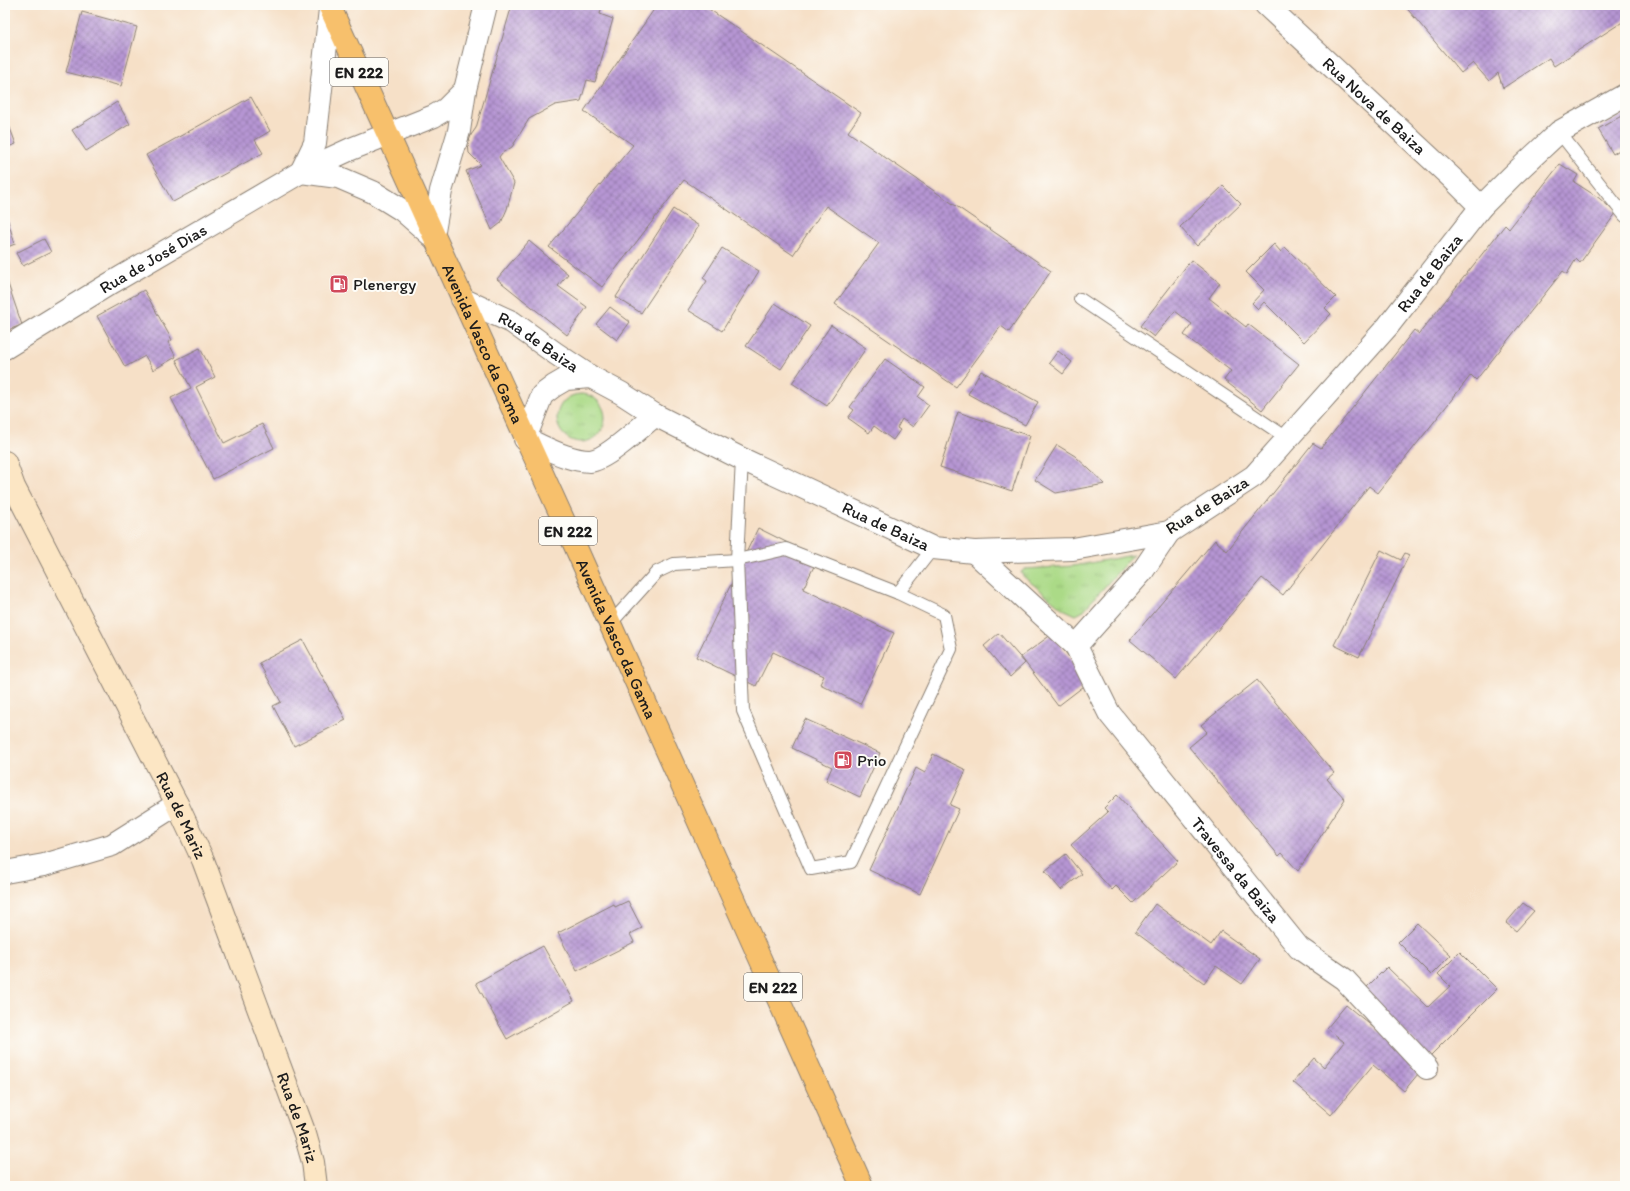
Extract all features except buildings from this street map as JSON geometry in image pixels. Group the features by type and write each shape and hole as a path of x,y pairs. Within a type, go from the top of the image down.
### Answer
{"main road":[{"name":"Avenida Vasco da Gama","path":"329,7 610,624 862,1186"},
{"name":"Rua de Mariz","path":"5,462 14,487 177,804 204,860 305,1134 313,1162 316,1186"}],"street":[{"path":"433,237 441,191 459,131 465,90 486,5"},
{"name":"Rua Nova de Baiza","path":"1266,5 1482,207"},
{"path":"329,7 315,143 301,172 338,177 374,192 402,210 433,237"},
{"name":"Rua de José Dias","path":"5,348 106,286 301,172 351,149 434,116 446,109 465,90"},
{"name":"Rua de Baiza","path":"462,299 512,322 591,377 621,393 655,415 742,459 933,548 974,552 1073,549 1169,532 1254,476 1388,326 1482,207 1559,132 1625,95"},
{"name":"Rua de Baiza","path":"525,439 542,395 566,379 591,377"},
{"path":"525,439 572,458 591,461 611,451 655,415"},
{"path":"1076,646 1142,572 1169,532"},
{"name":"Travessa da Baiza","path":"974,552 1076,646 1109,713 1299,948 1344,980 1428,1068"},
{"path":"5,872 44,865 112,845 177,804"}],"lane":[{"path":"1559,132 1625,216"},
{"path":"1080,299 1287,438"},
{"path":"610,624 657,572 674,564 736,560 786,549 898,593 944,615 951,649 852,862 811,869 743,711 736,560 742,459"},
{"path":"898,593 933,548"}],"green space":[{"path":"576,394 586,394 598,401 605,413 605,423 598,435 586,442 576,442 568,438 561,431 557,423 557,413 561,405 568,398"},
{"path":"1133,555 1082,612 1076,615 1063,609 1023,576 1021,572 1025,569 1074,566"}],"place":[{"name":"Plenergy","path":"339,284"},
{"name":"Prio","path":"843,760"}]}
